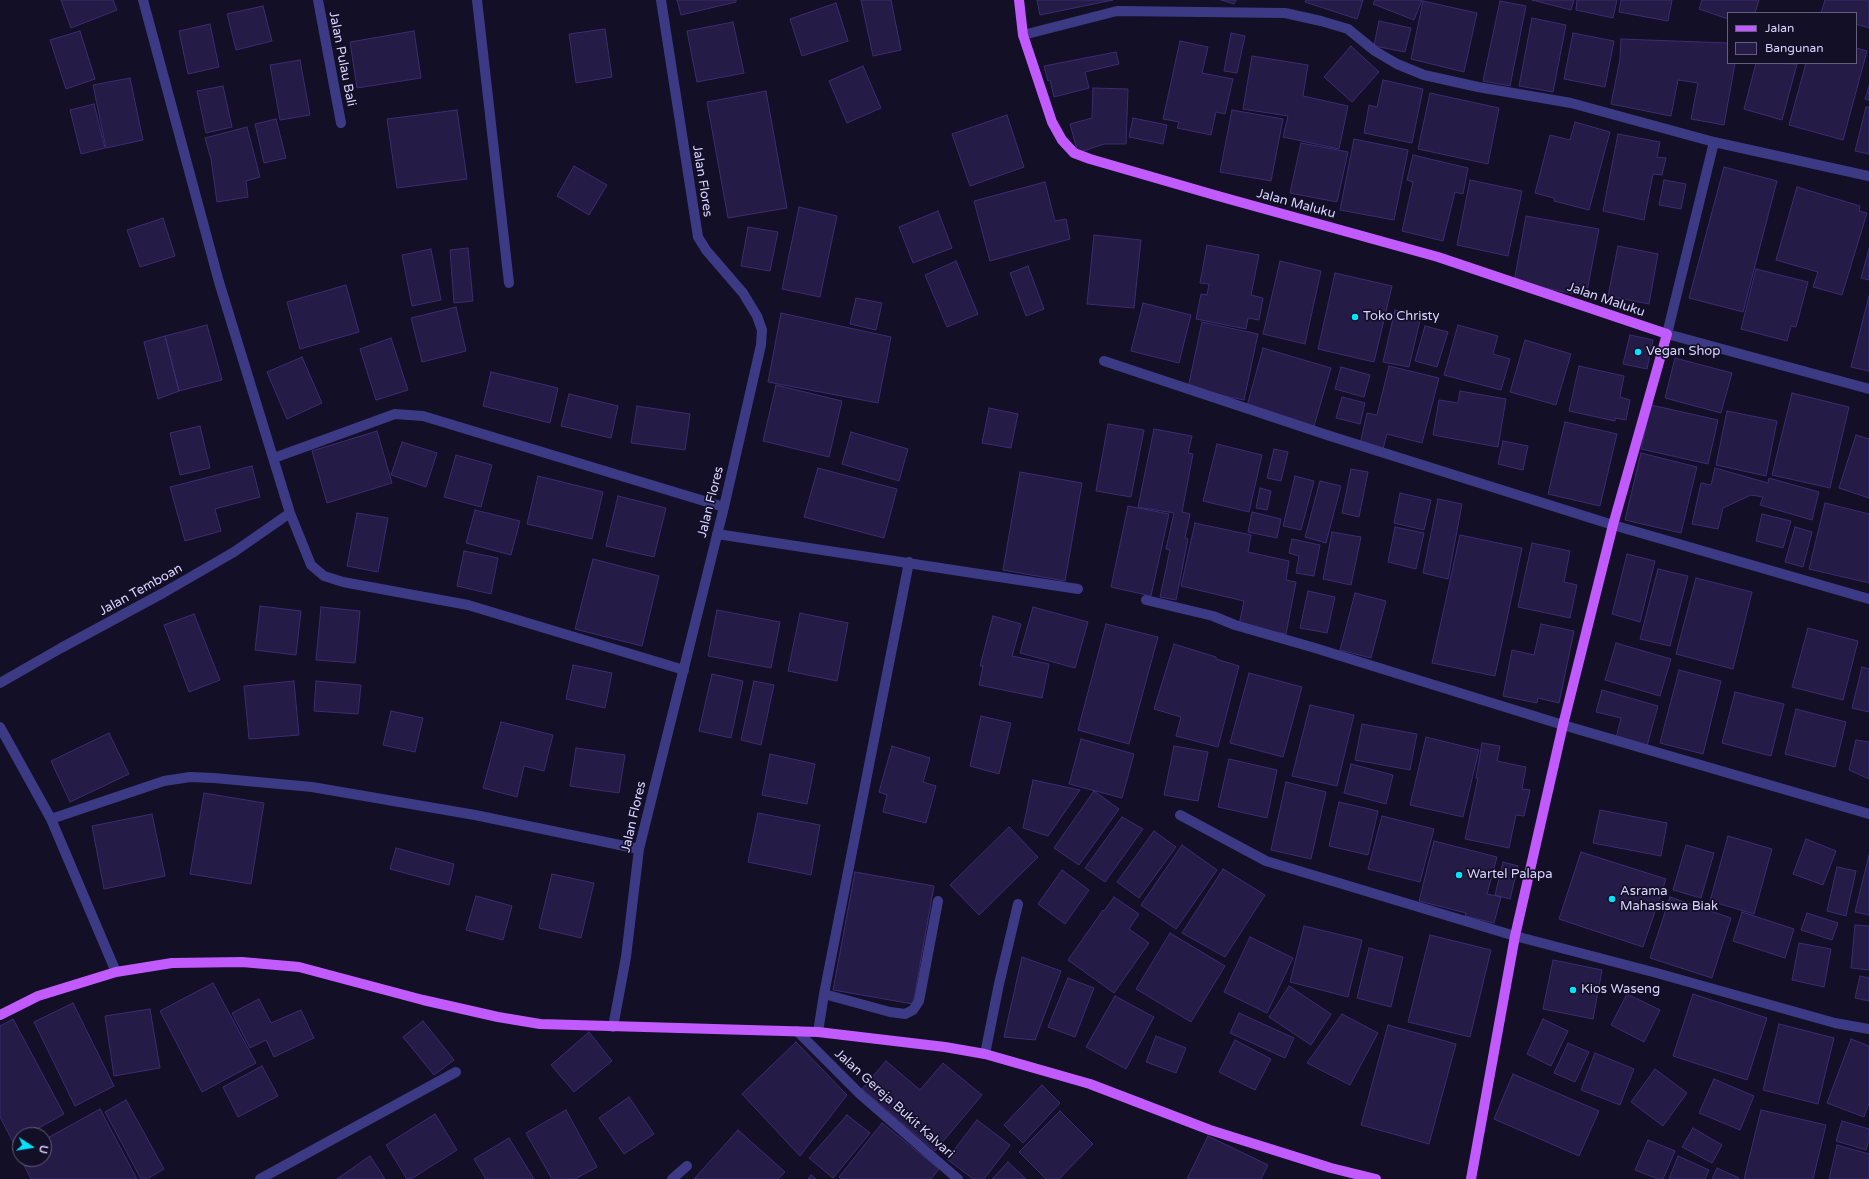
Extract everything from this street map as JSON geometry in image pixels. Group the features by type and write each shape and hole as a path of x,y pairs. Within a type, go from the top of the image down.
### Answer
{"main road":[{"name":"Jalan Maluku","path":"1018,0 1023,35 1052,122 1067,147 1080,156 1438,257 1667,334"},
{"path":"1471,1179 1515,936 1563,725 1613,525 1667,334"},
{"path":"0,1015 38,996 116,972 172,963 242,962 299,967 423,1000 540,1024 818,1032 945,1047 985,1054 1090,1084 1210,1130 1331,1168 1376,1179"}],"street":[{"path":"143,0 219,282 290,513 311,565 324,576 343,582 468,605 684,670"},
{"name":"Jalan Pulau Bali","path":"318,0 341,123"},
{"path":"477,0 509,283"},
{"name":"Jalan Flores","path":"613,1026 626,957 639,849 724,507 761,345 762,330 757,316 743,293 706,250 698,237 661,0"},
{"path":"1023,35 1117,12 1285,13 1348,29 1375,51 1397,64 1424,75 1478,87 1570,103 1714,142 1869,176"},
{"path":"1714,142 1667,334 1869,389"},
{"path":"1104,361 1253,411 1613,525 1869,598"},
{"path":"274,458 395,414 423,416 724,507"},
{"name":"Jalan Temboan","path":"0,683 61,648 169,590 234,552 290,513"},
{"path":"717,534 909,562 1078,589"},
{"path":"818,1032 824,994 909,562"},
{"path":"1146,600 1214,616 1235,625 1315,648 1563,725 1869,814"},
{"path":"0,726 51,819 116,972"},
{"path":"51,819 164,781 190,777 214,778 312,787 475,815 639,849"},
{"path":"1180,815 1266,861 1515,936 1653,972 1835,1023 1869,1029"},
{"path":"824,994 890,1012 905,1014 914,1010 919,1001 938,901"},
{"path":"985,1054 999,984 1018,904"},
{"name":"Jalan Gereja Bukit Kalvari","path":"797,1031 861,1095 958,1179"},
{"path":"260,1179 456,1072"},
{"path":"672,1179 687,1166"}],"building":[{"path":"61,0 113,0 117,10 71,28"},
{"path":"677,0 736,0 736,2 681,15"},
{"path":"861,0 891,0 901,50 873,56"},
{"path":"1037,0 1113,0 1040,15"},
{"path":"1221,0 1236,0 1234,4"},
{"path":"1306,0 1363,0 1357,19 1305,2"},
{"path":"1375,0 1422,0 1414,20 1373,4"},
{"path":"1532,0 1574,0 1571,10"},
{"path":"1577,0 1617,0 1613,18 1576,10"},
{"path":"1621,0 1672,0 1668,21 1619,12"},
{"path":"1702,0 1759,0 1755,12 1727,12 1727,19 1699,9"},
{"path":"1825,0 1869,0 1869,28 1857,24 1857,12 1821,12"},
{"path":"1423,1 1477,13 1464,72 1411,59"},
{"path":"1500,1 1526,6 1510,86 1483,81"},
{"path":"836,3 848,41 802,56 790,19"},
{"path":"263,6 272,41 236,50 227,14"},
{"path":"1532,18 1566,25 1553,92 1519,86"},
{"path":"1379,21 1411,28 1405,52 1374,46"},
{"path":"733,22 744,73 697,82 687,31"},
{"path":"210,24 219,67 188,74 179,31"},
{"path":"605,29 612,77 576,83 569,34"},
{"path":"80,31 95,79 66,89 50,40"},
{"path":"414,31 421,78 357,88 350,42"},
{"path":"1231,33 1245,36 1237,73 1224,71"},
{"path":"1573,33 1614,41 1605,87 1564,79"},
{"path":"1621,39 1727,43 1727,64 1735,64 1724,125 1691,119 1698,83 1678,80 1671,116 1611,104 1620,59"},
{"path":"1180,41 1208,47 1202,73 1233,79 1225,114 1216,112 1211,135 1177,128 1179,122 1163,119"},
{"path":"1351,46 1379,72 1352,102 1324,77"},
{"path":"1857,48 1867,51 1843,140 1789,125 1806,64 1857,64"},
{"path":"1116,52 1119,64 1085,72 1089,88 1054,97 1050,80 1048,81 1044,66"},
{"path":"1252,56 1308,65 1303,96 1348,106 1339,149 1283,137 1288,116 1243,109"},
{"path":"300,60 310,115 280,120 270,65"},
{"path":"1756,64 1797,64 1782,120 1744,109"},
{"path":"863,66 881,108 847,123 829,81"},
{"path":"130,78 143,140 106,148 93,85"},
{"path":"1383,80 1423,89 1412,143 1364,133 1369,105 1377,107"},
{"path":"223,86 232,127 206,133 197,91"},
{"path":"1869,86 1869,100 1865,99"},
{"path":"1093,88 1128,89 1126,144 1104,144 1078,153 1070,124 1092,118"},
{"path":"766,91 787,208 728,218 707,102"},
{"path":"1430,93 1499,108 1488,164 1418,149"},
{"path":"94,104 105,148 81,154 70,110"},
{"path":"1866,107 1869,107 1869,154 1855,151"},
{"path":"457,110 467,179 397,188 387,119"},
{"path":"1232,110 1283,119 1271,181 1220,172"},
{"path":"1007,115 1024,167 970,186 952,134"},
{"path":"1133,118 1167,125 1163,144 1129,137"},
{"path":"276,119 286,158 264,163 255,124"},
{"path":"1575,122 1610,132 1589,210 1554,201 1554,198 1535,193 1550,135 1570,140"},
{"path":"247,127 260,177 246,181 248,197 217,202 211,159 205,138"},
{"path":"1618,134 1660,142 1657,157 1666,158 1662,175 1653,174 1644,220 1603,211"},
{"path":"1354,139 1408,150 1394,220 1340,210"},
{"path":"1301,143 1348,152 1337,202 1290,193"},
{"path":"1413,155 1468,168 1463,194 1455,192 1443,241 1402,231 1413,182 1407,180"},
{"path":"574,166 607,185 589,215 557,196"},
{"path":"1724,167 1777,181 1743,312 1689,298"},
{"path":"1470,180 1522,191 1508,256 1457,245"},
{"path":"1664,180 1686,184 1681,209 1659,205"},
{"path":"1045,182 1055,221 1066,219 1070,239 990,261 974,201"},
{"path":"1797,187 1860,206 1859,211 1867,213 1842,295 1813,287 1818,272 1776,260"},
{"path":"799,207 837,216 820,297 782,289"},
{"path":"938,211 952,248 913,263 899,227"},
{"path":"1526,216 1599,229 1586,296 1514,282"},
{"path":"163,218 175,256 140,267 127,230"},
{"path":"748,227 778,232 770,271 741,266"},
{"path":"1094,235 1141,240 1134,308 1087,304"},
{"path":"1207,245 1259,255 1251,295 1263,298 1259,320 1248,318 1246,329 1196,319 1201,294 1207,295 1209,284 1200,283"},
{"path":"1618,246 1658,254 1649,304 1608,296"},
{"path":"468,248 473,301 454,303 450,250"},
{"path":"431,249 441,300 412,306 402,255"},
{"path":"1869,249 1869,280 1861,278"},
{"path":"956,261 978,314 947,327 925,275"},
{"path":"1280,261 1321,271 1305,344 1263,334"},
{"path":"1028,266 1044,309 1026,316 1010,273"},
{"path":"1756,269 1808,282 1796,327 1791,326 1787,341 1741,329"},
{"name":"Toko Christy","path":"1335,273 1392,286 1374,362 1318,349"},
{"path":"346,285 359,332 300,349 287,302"},
{"path":"1869,296 1869,371 1851,367"},
{"path":"856,298 882,303 876,330 850,324"},
{"path":"1143,303 1191,315 1179,363 1131,351"},
{"path":"456,307 466,351 422,362 411,318"},
{"path":"1395,310 1421,316 1409,367 1383,362"},
{"path":"781,313 891,337 878,403 768,382"},
{"path":"1202,322 1258,334 1244,400 1188,388"},
{"path":"207,325 222,380 179,391 165,336"},
{"path":"1458,325 1498,336 1493,354 1510,359 1501,390 1444,375"},
{"path":"1425,326 1448,332 1437,367 1415,361"},
{"name":"Vegan Shop","path":"1630,335 1653,340 1647,369 1623,364"},
{"path":"165,336 179,391 158,399 144,342"},
{"path":"391,338 408,390 376,400 360,349"},
{"path":"1525,340 1571,354 1556,405 1510,392"},
{"path":"1263,348 1331,368 1314,426 1247,406"},
{"path":"302,357 322,403 287,419 267,372"},
{"path":"1675,358 1732,373 1721,413 1665,398"},
{"path":"1389,366 1439,378 1422,443 1387,434 1383,449 1360,444 1367,413 1377,415"},
{"path":"1579,366 1624,376 1620,397 1630,400 1626,420 1615,418 1615,421 1569,411"},
{"path":"1341,367 1370,375 1364,397 1335,389"},
{"path":"491,372 558,388 550,423 483,406"},
{"path":"776,385 842,401 829,457 763,441"},
{"path":"1460,391 1506,399 1498,447 1433,435 1439,400 1458,403"},
{"path":"1792,393 1849,407 1830,488 1772,475"},
{"path":"569,394 618,406 611,438 561,426"},
{"path":"1342,397 1365,403 1360,424 1336,418"},
{"path":"1651,405 1718,420 1708,464 1641,449"},
{"path":"637,406 690,414 685,450 631,443"},
{"path":"989,408 1018,414 1011,448 982,443"},
{"path":"1727,411 1777,421 1766,476 1716,465"},
{"path":"1565,422 1617,434 1600,506 1548,494"},
{"path":"1108,424 1144,430 1131,497 1096,491"},
{"path":"200,426 210,468 180,475 170,433"},
{"path":"1154,429 1192,436 1188,453 1193,454 1182,512 1190,514 1185,538 1188,539 1176,600 1160,597 1170,550 1166,549 1174,513 1138,507"},
{"path":"377,431 392,483 327,503 312,451"},
{"path":"851,432 908,449 899,481 842,464"},
{"path":"1856,435 1869,439 1869,498 1839,488"},
{"path":"1503,441 1528,446 1523,470 1498,464"},
{"path":"402,442 437,453 426,487 391,475"},
{"path":"1217,444 1262,455 1249,512 1203,501"},
{"path":"1274,449 1288,452 1281,481 1267,478"},
{"path":"1641,453 1697,467 1681,533 1625,520"},
{"path":"456,455 492,465 481,507 444,497"},
{"path":"252,466 260,497 215,509 221,531 185,541 170,487"},
{"path":"818,468 897,489 884,538 804,517"},
{"path":"1715,468 1768,483 1769,478 1819,492 1812,520 1760,505 1763,497 1751,495 1723,508 1718,529 1692,524 1701,483 1711,485"},
{"path":"1351,469 1368,472 1359,517 1342,513"},
{"path":"1020,472 1082,483 1065,581 1003,570"},
{"path":"538,476 603,492 592,539 527,524"},
{"path":"1295,476 1314,481 1301,530 1283,526"},
{"path":"1320,481 1341,486 1326,543 1305,537"},
{"path":"1260,488 1271,491 1267,510 1256,508"},
{"path":"1400,493 1431,500 1424,530 1394,523"},
{"path":"618,496 666,508 654,557 606,546"},
{"path":"1438,499 1462,504 1448,579 1423,573"},
{"path":"1825,503 1869,514 1869,583 1809,569"},
{"path":"1128,506 1169,514 1151,596 1111,587"},
{"path":"475,510 520,521 511,555 466,543"},
{"path":"1252,512 1281,519 1277,538 1248,532"},
{"path":"357,513 388,518 378,572 347,566"},
{"path":"1762,514 1791,521 1783,548 1756,541"},
{"path":"1195,523 1251,535 1248,552 1289,561 1286,580 1296,582 1286,634 1239,625 1244,601 1181,586"},
{"path":"1395,527 1424,533 1416,569 1388,562"},
{"path":"1795,527 1812,532 1803,567 1785,562"},
{"path":"1332,532 1361,537 1351,585 1323,579"},
{"path":"1460,535 1522,548 1495,676 1432,663"},
{"path":"1292,539 1320,545 1314,576 1296,573 1299,556 1289,553"},
{"path":"1532,543 1570,551 1564,582 1577,585 1570,618 1518,607"},
{"path":"464,551 498,558 491,594 457,586"},
{"path":"1627,554 1655,561 1640,622 1612,614"},
{"path":"593,559 659,576 642,646 575,629"},
{"path":"1658,569 1688,576 1670,646 1640,639"},
{"path":"1696,578 1752,592 1733,669 1676,654"},
{"path":"1308,591 1335,597 1327,633 1300,628"},
{"path":"1355,593 1386,601 1371,658 1340,650"},
{"path":"260,606 301,611 296,655 255,650"},
{"path":"321,607 360,611 355,663 316,660"},
{"path":"1033,607 1088,622 1075,668 1020,653"},
{"path":"717,610 780,622 771,668 708,656"},
{"path":"800,613 848,623 837,681 788,671"},
{"path":"194,614 220,680 189,692 164,625"},
{"path":"993,616 1021,624 1012,656 1049,664 1042,698 979,685 983,666 980,666"},
{"path":"1106,624 1158,637 1129,744 1078,730"},
{"path":"1541,624 1574,631 1559,703 1538,698 1537,703 1503,696 1512,650 1534,655"},
{"path":"1808,628 1858,641 1843,700 1792,687"},
{"path":"1616,643 1671,659 1660,696 1605,680"},
{"path":"1174,644 1239,666 1218,747 1176,736 1181,717 1154,709"},
{"path":"573,665 612,673 605,708 566,699"},
{"path":"1862,667 1869,669 1869,712 1852,708"},
{"path":"1679,670 1721,681 1703,754 1660,743"},
{"path":"1249,673 1302,687 1283,757 1230,743"},
{"path":"712,674 743,681 731,738 699,731"},
{"path":"294,681 299,735 249,739 244,686"},
{"path":"316,681 361,685 358,714 314,711"},
{"path":"754,681 774,685 761,745 741,740"},
{"path":"1602,690 1658,706 1647,746 1616,738 1621,718 1596,712"},
{"path":"1735,692 1784,704 1771,756 1722,743"},
{"path":"1310,705 1354,715 1337,786 1292,776"},
{"path":"1796,709 1846,722 1835,767 1785,754"},
{"path":"391,711 423,718 415,752 383,745"},
{"path":"981,716 1011,723 999,774 970,766"},
{"path":"501,722 553,735 544,771 524,766 517,797 483,788"},
{"path":"1362,724 1417,734 1410,770 1355,760"},
{"path":"109,733 129,774 70,802 51,761"},
{"path":"1426,737 1479,750 1463,817 1410,805"},
{"path":"1081,739 1134,754 1122,798 1069,784"},
{"path":"1856,740 1869,742 1869,779 1849,770"},
{"path":"1482,743 1500,746 1497,761 1526,767 1522,789 1530,790 1524,816 1516,815 1509,848 1465,839 1478,778 1476,778"},
{"path":"892,746 930,758 923,782 936,786 926,823 883,812 887,795 879,792"},
{"path":"1174,746 1208,752 1198,801 1164,795"},
{"path":"576,748 625,755 619,793 570,786"},
{"path":"770,754 815,764 807,804 762,795"},
{"path":"1229,759 1277,770 1267,818 1218,807"},
{"path":"1351,764 1393,775 1386,804 1344,793"},
{"path":"1033,780 1080,790 1048,836 1023,828"},
{"path":"1286,782 1326,792 1311,859 1271,850"},
{"path":"1094,791 1119,809 1079,865 1054,848"},
{"path":"204,793 264,803 251,884 190,874"},
{"path":"1339,802 1378,811 1368,855 1329,846"},
{"path":"1600,810 1667,823 1661,856 1593,843"},
{"path":"758,813 820,825 811,875 748,862"},
{"path":"152,814 165,876 104,889 92,826"},
{"path":"1382,816 1434,829 1420,882 1368,869"},
{"path":"1122,817 1143,829 1105,882 1085,868"},
{"path":"1009,827 1038,857 979,915 950,885"},
{"path":"1154,831 1176,847 1139,898 1117,882"},
{"path":"1728,836 1772,849 1754,914 1710,901"},
{"path":"1806,839 1836,851 1823,885 1793,874"},
{"name":"Wartel Palapa","path":"1434,841 1497,857 1487,894 1501,897 1494,923 1465,916 1466,913 1419,901"},
{"path":"1182,845 1217,870 1176,929 1141,905"},
{"path":"1686,845 1714,853 1701,898 1673,890"},
{"path":"396,848 454,864 449,885 390,869"},
{"name":"Asrama Mahasiswa Biak","path":"1581,852 1666,879 1643,947 1559,919"},
{"path":"1869,855 1869,915 1855,912"},
{"path":"1503,862 1518,866 1510,899 1495,895"},
{"path":"1837,867 1856,871 1846,916 1827,911"},
{"path":"1223,869 1265,895 1225,957 1182,933"},
{"path":"1062,870 1089,890 1065,924 1038,904"},
{"path":"855,872 934,886 913,1004 833,990"},
{"path":"552,874 594,883 581,938 539,928"},
{"path":"476,896 512,906 503,940 466,930"},
{"path":"1114,897 1139,914 1129,929 1149,943 1114,993 1068,960 1103,910 1104,911"},
{"path":"1670,897 1731,918 1712,978 1650,958"},
{"path":"1742,912 1794,929 1785,958 1733,941"},
{"path":"1807,913 1838,923 1832,940 1801,930"},
{"path":"1855,925 1869,926 1869,970 1851,968"},
{"path":"1304,926 1362,940 1348,997 1290,982"},
{"path":"1170,933 1225,966 1191,1022 1136,989"},
{"path":"1430,935 1491,950 1470,1037 1408,1022"},
{"path":"1250,937 1293,958 1267,1013 1224,992"},
{"path":"1799,943 1831,949 1824,987 1792,980"},
{"path":"1369,948 1403,957 1391,1007 1357,998"},
{"path":"1022,957 1061,971 1035,1040 1004,1037"},
{"name":"Kios Waseng","path":"1553,960 1602,970 1593,1019 1543,1009"},
{"path":"1860,976 1869,978 1869,1001 1855,998"},
{"path":"1068,978 1094,988 1075,1037 1048,1027"},
{"path":"213,983 256,1063 202,1092 160,1011"},
{"path":"1289,986 1331,1014 1311,1045 1269,1017"},
{"path":"1627,994 1660,1010 1644,1042 1611,1025"},
{"path":"1693,994 1767,1018 1747,1080 1673,1056"},
{"path":"1115,996 1154,1017 1126,1069 1086,1047"},
{"path":"259,999 271,1023 301,1010 314,1038 274,1057 266,1040 250,1048 232,1013"},
{"path":"73,1003 114,1086 75,1106 34,1022"},
{"path":"150,1009 160,1068 114,1076 105,1016"},
{"path":"1239,1013 1294,1038 1285,1058 1230,1033"},
{"path":"1342,1014 1378,1033 1350,1085 1307,1063"},
{"path":"13,1019 64,1114 40,1127 12,1127 12,1140 0,1117 0,1026"},
{"path":"1543,1019 1568,1031 1551,1066 1527,1054"},
{"path":"423,1021 454,1060 434,1075 403,1037"},
{"path":"1779,1024 1834,1038 1818,1104 1763,1090"},
{"path":"1388,1025 1456,1044 1429,1144 1361,1125"},
{"path":"589,1032 612,1061 574,1092 551,1065"},
{"path":"1156,1036 1186,1048 1176,1073 1146,1062"},
{"path":"1851,1039 1869,1046 1869,1103 1864,1117 1827,1103"},
{"path":"1235,1040 1271,1059 1255,1090 1219,1072"},
{"path":"796,1042 847,1095 800,1156 742,1094"},
{"path":"1568,1043 1589,1052 1575,1082 1554,1073"},
{"path":"1595,1053 1634,1069 1620,1105 1581,1090"},
{"path":"886,1061 920,1090 943,1063 982,1095 935,1151 862,1089"},
{"path":"262,1066 278,1096 238,1117 223,1087"},
{"path":"1655,1069 1687,1093 1663,1126 1631,1102"},
{"path":"1513,1074 1599,1111 1579,1156 1494,1119"},
{"path":"1714,1079 1754,1096 1740,1130 1699,1113"},
{"path":"1042,1085 1060,1103 1023,1143 1004,1125"},
{"path":"629,1097 654,1134 624,1154 599,1118"},
{"path":"126,1100 164,1169 147,1179 141,1179 105,1112"},
{"path":"100,1109 137,1179 31,1179 25,1167 52,1167 52,1136"},
{"path":"566,1110 597,1167 575,1179 552,1179 526,1133"},
{"path":"1761,1110 1826,1125 1813,1179 1744,1179"},
{"path":"1060,1111 1093,1144 1059,1179 1046,1179 1019,1152"},
{"path":"435,1114 457,1150 411,1179 407,1179 386,1145"},
{"path":"847,1115 870,1133 833,1178 809,1158"},
{"path":"977,1120 1010,1145 984,1179 973,1179 947,1159"},
{"path":"1842,1121 1869,1129 1869,1139 1866,1150 1836,1141"},
{"path":"882,1123 939,1169 931,1179 841,1179 839,1177"},
{"path":"1693,1128 1722,1145 1712,1163 1682,1147"},
{"path":"738,1130 785,1172 778,1179 694,1179"},
{"path":"1208,1136 1268,1165 1261,1179 1187,1179"},
{"path":"509,1138 534,1179 486,1179 474,1159"},
{"path":"1648,1140 1675,1151 1663,1179 1658,1179 1635,1170"},
{"path":"1837,1145 1869,1154 1869,1179 1829,1179"},
{"path":"370,1156 385,1179 337,1179"},
{"path":"1678,1156 1709,1170 1705,1179 1669,1179"},
{"path":"1008,1162 1026,1179 992,1179"},
{"path":"1717,1168 1739,1178 1712,1179"},
{"path":"811,1175 816,1179 808,1179"}],"place":[{"name":"Toko Christy","path":"1355,317"},
{"name":"Vegan Shop","path":"1638,352"},
{"name":"Wartel Palapa","path":"1459,875"},
{"name":"Asrama Mahasiswa Biak","path":"1612,899"},
{"name":"Kios Waseng","path":"1573,990"}]}
